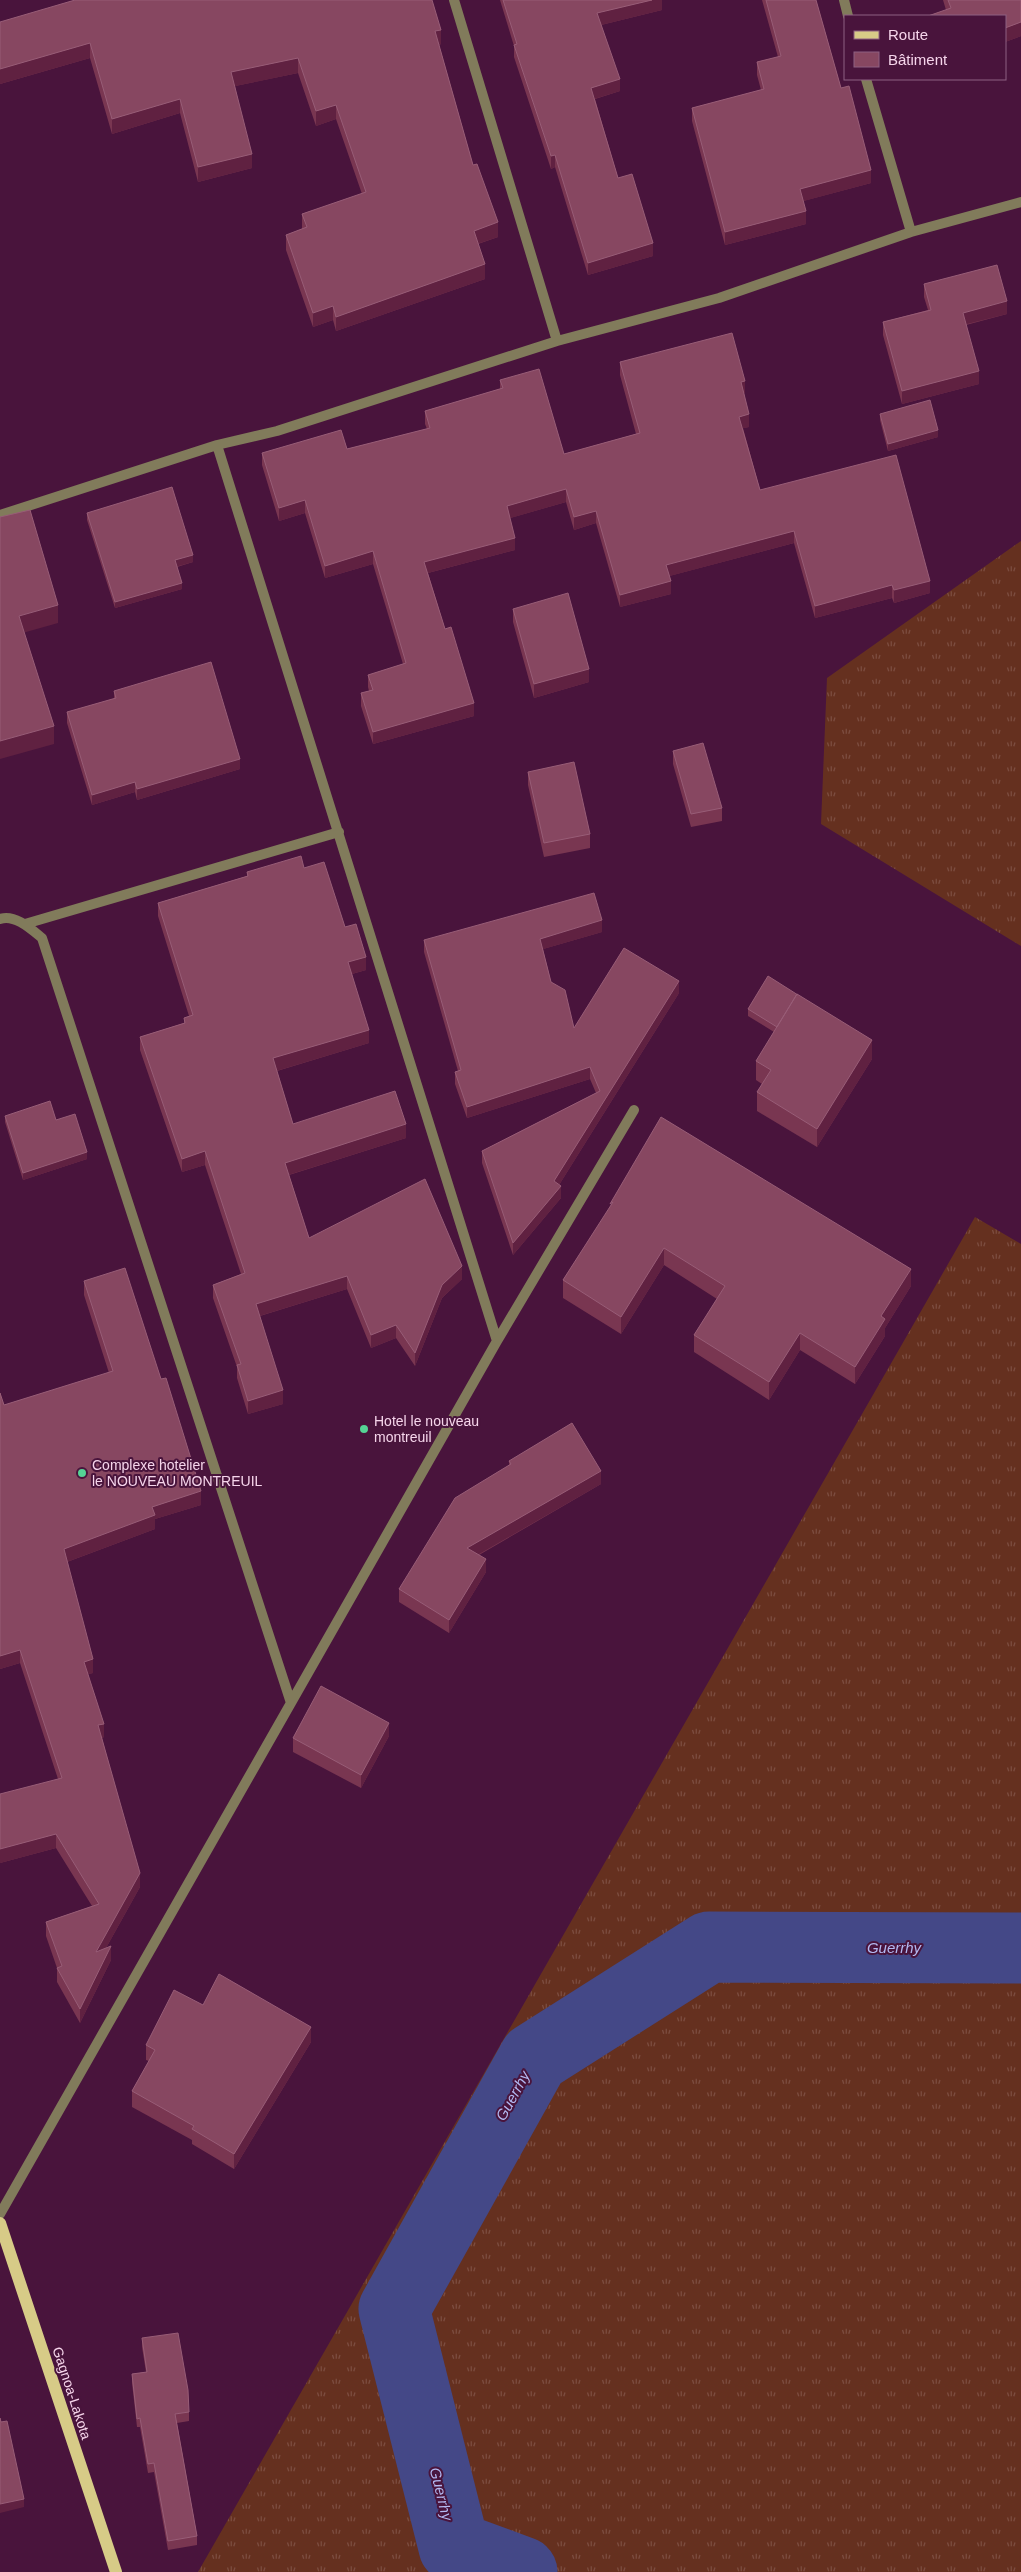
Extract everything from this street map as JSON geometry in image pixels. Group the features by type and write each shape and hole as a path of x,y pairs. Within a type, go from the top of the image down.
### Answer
{"main road":[{"name":"Gagnoa-Lakota","path":"0,2223 116,2572"}],"street":[{"path":"454,0 557,341"},
{"path":"844,0 848,15"},
{"path":"866,80 911,232"},
{"path":"0,515 218,445 277,431 557,341 719,298 911,232 1021,202"},
{"path":"218,445 497,1341"},
{"path":"25,924 338,832"},
{"path":"0,919 6,917 25,924 42,938 292,1703"},
{"path":"0,2214 497,1341 634,1110"}],"green space":[{"path":"1021,541 1021,946 821,824 827,678"},
{"path":"975,1217 1021,1244 1021,2572 198,2572"}],"building":[{"path":"75,0 432,0 441,30 435,31 473,165 477,164 498,222 474,231 485,264 336,317 333,306 313,313 286,235 307,227 302,214 366,192 336,105 316,111 298,58 231,72 252,154 198,167 180,99 112,119 90,43 0,69 0,22"},
{"path":"503,0 652,0 597,13 620,79 591,88 618,178 632,174 653,243 588,263 555,155 551,156 514,45 517,44"},
{"path":"766,0 816,0 841,88 849,86 871,170 800,189 806,211 725,232 692,108 764,89 757,62 781,56"},
{"path":"948,0 1021,0 1021,22 1006,28 1006,15 931,15 951,8"},
{"path":"997,265 1007,301 963,313 979,371 902,391 883,322 931,310 924,284"},
{"path":"732,333 745,381 741,382 749,414 739,417 760,490 896,455 930,581 894,590 892,585 815,606 794,531 666,565 671,581 620,595 596,511 574,517 566,489 507,506 515,538 424,562 445,629 451,627 474,703 373,732 361,693 373,690 368,675 406,663 373,551 325,566 305,500 279,508 262,453 341,430 347,449 430,428 425,411 503,388 500,380 539,369 564,454 640,433 620,362"},
{"path":"930,400 938,430 888,444 880,414"},
{"path":"172,487 193,555 175,560 182,583 115,602 87,513"},
{"path":"30,510 58,605 19,616 54,726 0,741 0,517"},
{"path":"568,593 589,669 534,684 513,609"},
{"path":"211,662 240,759 137,789 135,782 92,795 67,712 116,698 114,691"},
{"path":"703,743 722,808 691,814 673,751"},
{"path":"574,762 590,834 544,843 528,772"},
{"path":"301,856 304,868 324,862 345,927 356,924 366,957 348,962 369,1030 273,1058 293,1124 395,1091 406,1124 285,1163 309,1238 425,1179 462,1266 442,1285 415,1353 396,1325 371,1335 347,1276 256,1304 283,1390 248,1401 237,1365 241,1364 213,1285 245,1273 205,1151 182,1159 140,1037 185,1023 184,1018 193,1015 158,903 248,876 247,872"},
{"path":"594,893 602,920 540,939 551,982 565,990 574,1028 624,948 679,981 554,1181 561,1186 513,1243 482,1151 600,1091 590,1067 467,1107 455,1072 461,1070 424,940"},
{"path":"768,976 797,994 777,1027 748,1009"},
{"path":"797,994 872,1040 817,1129 757,1092 771,1070 756,1061"},
{"path":"50,1101 56,1120 75,1114 87,1152 23,1173 5,1116"},
{"path":"661,1117 911,1269 881,1316 885,1319 855,1367 800,1333 769,1382 694,1335 725,1286 664,1248 621,1317 563,1280 613,1202 610,1204"},
{"path":"125,1268 161,1379 166,1378 201,1491 152,1507 155,1515 64,1549 93,1659 84,1662 104,1724 98,1725 140,1873 96,1952 111,1946 80,2009 57,1968 62,1966 46,1922 99,1904 56,1834 0,1849 0,1794 62,1778 20,1650 0,1656 0,1393 4,1405 113,1371 84,1281"},
{"path":"572,1423 601,1471 467,1548 486,1559 449,1620 399,1589 455,1498 511,1464 509,1461"},
{"path":"321,1686 389,1723 361,1775 293,1738"},
{"path":"219,1974 311,2027 234,2154 192,2129 194,2126 132,2091 155,2050 146,2045 174,1990 203,2005"},
{"path":"178,2333 188,2390 189,2412 175,2414 197,2536 168,2541 154,2463 148,2464 140,2418 137,2419 132,2374 147,2372 142,2338"},
{"path":"0,2418 1,2422 7,2421 24,2499 0,2504"}],"waterway":[{"name":"Guerrhy","path":"522,2572 454,2547 394,2309 534,2058 709,1947 1021,1948"}],"place":[{"name":"Hotel le nouveau montreuil","path":"364,1429"},
{"name":"Complexe hotelier le NOUVEAU MONTREUIL","path":"82,1473"}]}
